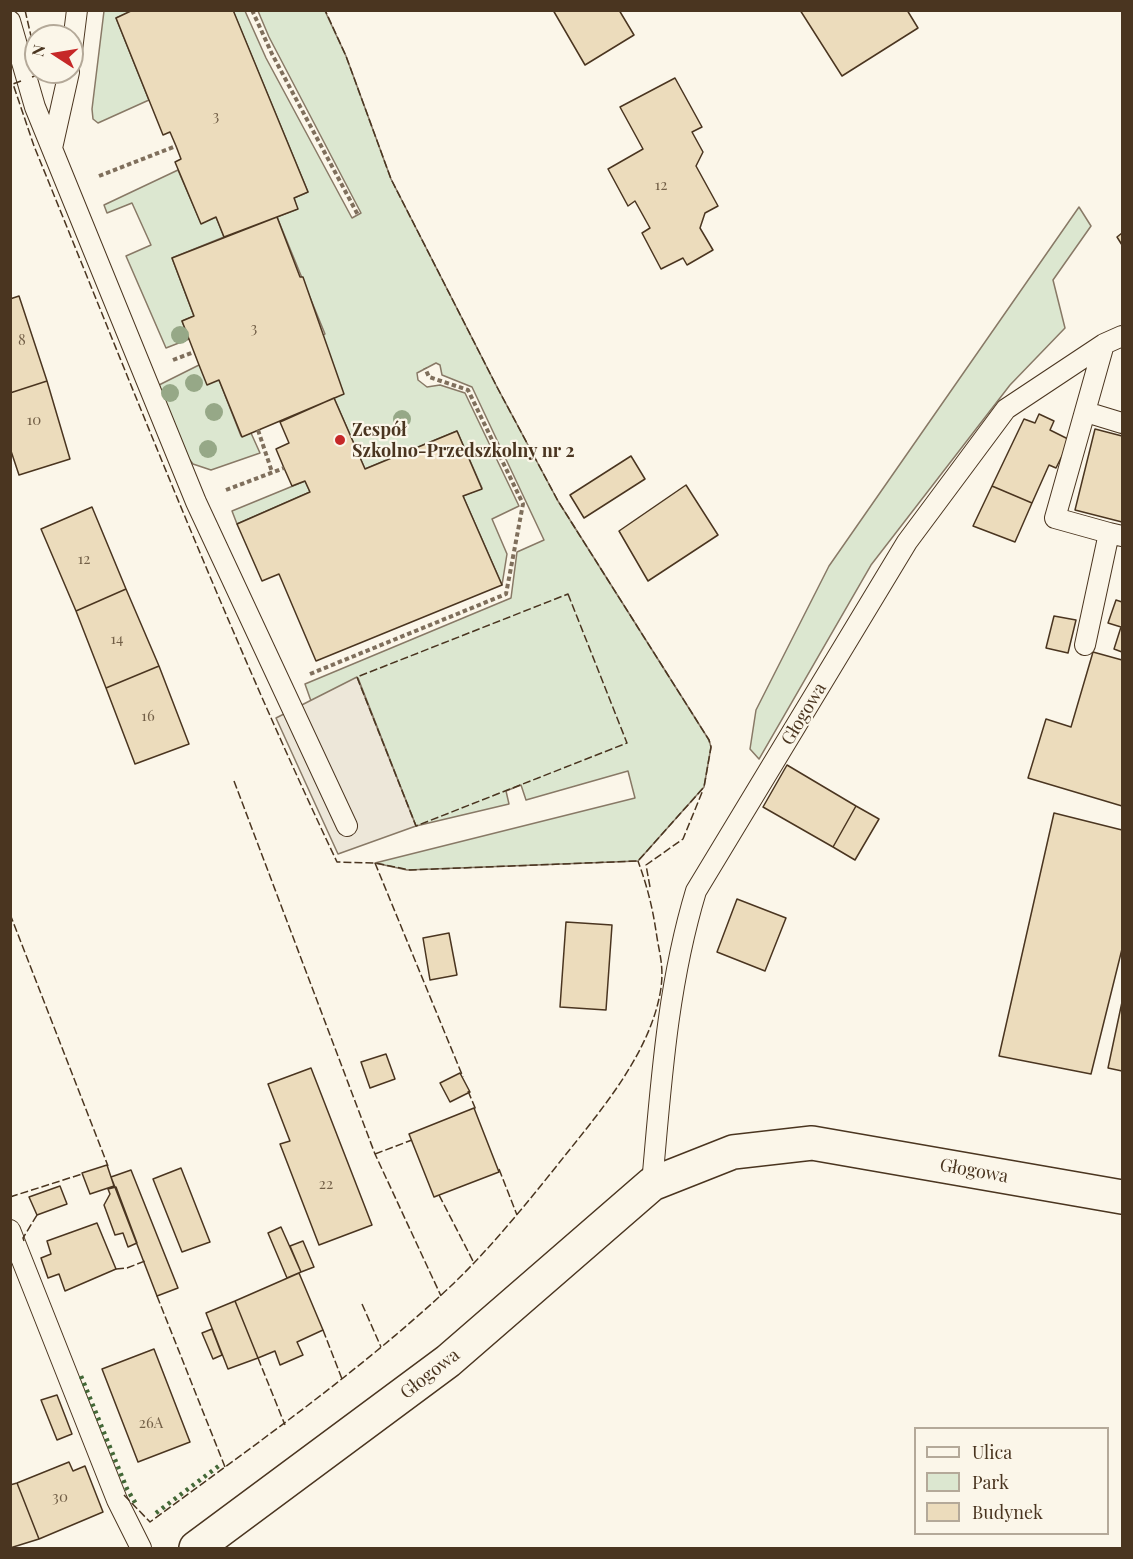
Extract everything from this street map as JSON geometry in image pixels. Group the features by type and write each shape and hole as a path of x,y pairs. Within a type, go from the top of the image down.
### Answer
{"street":[{"name":"Głogowa","path":"196,1548 448,1361 651,1184 733,1152 812,1143 1122,1197"}],"lane":[{"path":"10,21 26,79 52,148 196,502 347,826"},
{"path":"52,148 66,84"},
{"name":"Głogowa","path":"651,1184 671,991 683,932 696,891 907,542 1006,409 1104,344 1122,336"},
{"path":"1085,645 1116,534 1055,518 1104,344"},
{"path":"1086,412 1122,423"},
{"path":"10,1230 117,1500 141,1548"}],"path":[{"path":"252,10 272,54 358,215"},
{"path":"96,177 176,146"},
{"path":"172,360 194,352"},
{"path":"301,678 506,594 523,504 468,390 429,377 425,368"},
{"path":"258,430 272,472"},
{"path":"196,502 284,468"}],"green space":[{"path":"104,11 133,11 116,18 149,100 98,123 93,119 92,109"},
{"path":"233,11 245,11 266,58 352,218 361,213 269,37 258,11 325,11 346,56 391,179 497,387 558,501 709,740 711,747 704,787 638,861 407,870 375,863 635,798 628,771 526,800 521,785 506,791 509,804 416,826 358,678 311,701 305,684 511,598 517,552 544,540 472,387 442,375 440,365 436,363 417,373 418,380 427,387 440,385 465,393 519,506 492,519 507,554 502,585 463,496 482,488 457,431 365,469 334,398 322,336 325,334 277,217 297,209 294,198 308,192"},
{"path":"178,170 201,223 216,217 224,237 172,258 194,316 182,321 189,339 166,348 126,256 151,245 132,203 107,213 104,205"},
{"path":"1079,207 1091,226 1053,280 1065,328 1010,385 871,565 759,759 750,749 756,710 829,566"},
{"path":"199,365 219,380 241,436 251,433 260,453 211,470 193,464 186,455 159,385"},
{"path":"305,481 310,492 237,524 232,511"}],"shaded area":[{"path":"357,677 416,826 338,854 276,718"}],"building":[{"path":"133,10 233,10 308,192 294,198 298,209 224,237 216,217 201,224 175,162 181,159 176,146 170,132 163,135 116,18"},
{"path":"553,10 619,10 634,35 585,65"},
{"path":"800,10 907,10 918,28 842,76"},
{"path":"675,78 702,127 692,132 703,152 696,166 718,206 705,213 700,228 713,250 687,265 683,258 661,269 642,233 650,228 635,201 628,206 608,169 643,149 620,107"},
{"path":"277,217 300,277 303,277 344,394 242,437 219,380 207,385 199,365 182,321 194,316 172,258"},
{"path":"1122,233 1122,245 1117,237"},
{"path":"19,296 47,381 10,393 10,299"},
{"path":"47,381 70,459 19,475 10,448 10,393"},
{"path":"334,398 365,469 457,431 482,489 463,496 502,585 316,661 279,574 262,581 237,524 310,492 305,481 292,486 284,468 276,449 289,443 280,422"},
{"path":"1039,414 1054,421 1050,430 1070,440 1056,468 1049,465 1032,503 992,486 1024,419 1035,423"},
{"path":"1095,429 1122,436 1122,522 1075,510"},
{"path":"631,456 645,479 584,518 570,495"},
{"path":"686,485 718,535 648,581 619,531"},
{"path":"992,486 1032,503 1015,542 973,526"},
{"path":"92,507 126,589 76,611 41,529"},
{"path":"126,589 159,666 106,688 76,611"},
{"path":"1116,600 1122,602 1122,652 1114,649 1121,627 1108,623"},
{"path":"1054,616 1076,620 1068,653 1046,648"},
{"path":"1093,652 1122,660 1122,806 1028,778 1046,719 1071,727"},
{"path":"159,666 189,744 135,764 106,688"},
{"path":"787,765 856,806 833,847 763,807"},
{"path":"856,806 879,819 855,860 833,847"},
{"path":"1054,813 1122,830 1122,949 1091,1074 999,1056"},
{"path":"737,899 786,918 765,971 717,952"},
{"path":"566,922 612,925 606,1010 560,1007"},
{"path":"449,933 457,975 430,980 423,938"},
{"path":"1122,1002 1122,1071 1108,1068"},
{"path":"386,1054 395,1079 370,1088 361,1062"},
{"path":"311,1068 372,1225 319,1245 280,1144 290,1141 268,1084"},
{"path":"460,1073 470,1092 450,1102 440,1083"},
{"path":"474,1108 499,1172 434,1197 409,1134"},
{"path":"107,1165 114,1186 90,1194 82,1173"},
{"path":"181,1168 210,1242 182,1252 153,1179"},
{"path":"131,1170 178,1288 157,1296 111,1177"},
{"path":"60,1186 67,1204 37,1215 29,1197"},
{"path":"116,1187 137,1243 128,1247 123,1233 115,1235 104,1205 110,1194 108,1189"},
{"path":"97,1223 116,1269 65,1291 59,1274 48,1278 41,1258 51,1254 47,1241"},
{"path":"281,1227 301,1272 287,1278 268,1233"},
{"path":"303,1241 314,1267 301,1272 290,1246"},
{"path":"299,1273 323,1330 297,1342 303,1355 280,1365 275,1351 258,1358 235,1301"},
{"path":"235,1301 258,1358 228,1369 206,1313"},
{"path":"212,1329 222,1355 213,1359 202,1333"},
{"path":"154,1349 190,1442 138,1462 102,1369"},
{"path":"57,1395 72,1434 57,1440 41,1400"},
{"path":"69,1462 73,1471 85,1466 103,1512 39,1539 17,1483"},
{"path":"17,1483 39,1539 10,1548 10,1485"}],"hedge":[{"path":"81,1376 127,1489 136,1504"},
{"path":"156,1513 220,1465"}],"fence":[{"path":"25,10 28,24"},
{"path":"21,81 13,84 34,146 218,596 337,862 375,863 410,870 638,861 704,787 711,747 709,740 558,501 497,387 391,179 346,56 325,10"},
{"path":"568,594 627,743 416,826 357,677 568,594"},
{"path":"234,781 375,1154 441,1296"},
{"path":"650,887 646,865 683,839 703,790"},
{"path":"124,1495 150,1522 261,1440 334,1385 439,1297 491,1244 540,1186 626,1074 648,1032 656,1010 661,988 661,959 651,904 638,861"},
{"path":"375,863 463,1077"},
{"path":"10,914 108,1166"},
{"path":"468,1091 476,1110"},
{"path":"375,1154 412,1140"},
{"path":"499,1169 517,1215"},
{"path":"10,1197 82,1174"},
{"path":"439,1195 473,1261"},
{"path":"24,1241 23,1238 37,1215"},
{"path":"116,1269 127,1268 145,1261"},
{"path":"157,1296 225,1467"},
{"path":"362,1304 381,1347"},
{"path":"323,1330 342,1379"},
{"path":"258,1358 285,1425"}],"place":[{"name":"Zespół Szkolno-Przedszkolny nr 2","path":"340,440"}]}
